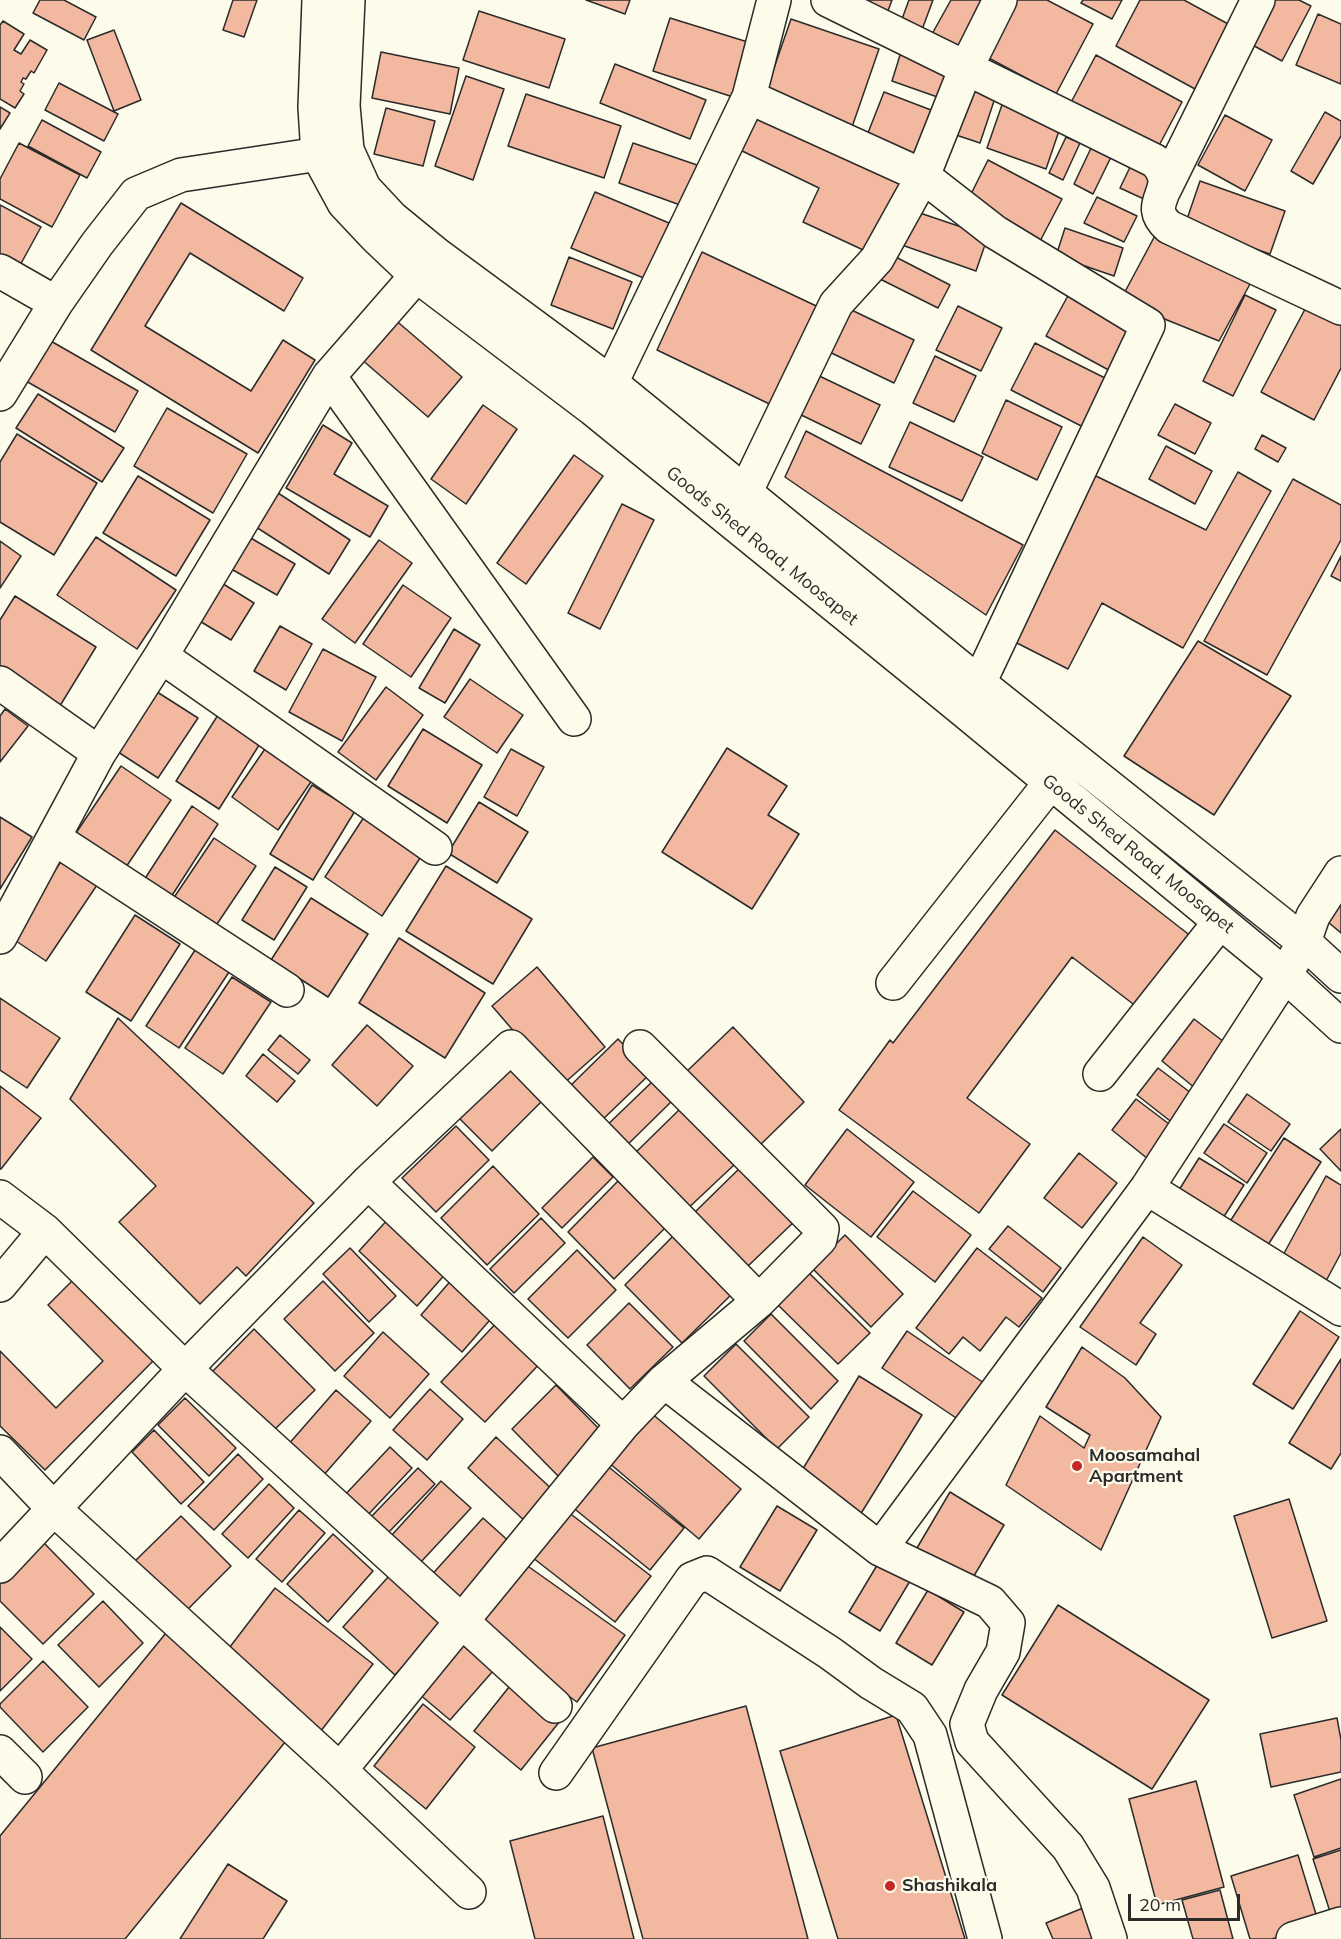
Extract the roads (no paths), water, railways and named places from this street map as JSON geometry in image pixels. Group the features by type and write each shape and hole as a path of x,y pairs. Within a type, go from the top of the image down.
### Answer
{"street":[{"name":"Goods Shed Road, Moosapet","path":"319,0 315,107 333,152 392,218 426,264 602,416 1285,975 1341,1026"},
{"name":"Goods Shed Road, Moosapet","path":"333,152 343,106 348,0"},
{"path":"611,383 748,97 774,0"},
{"path":"828,0 1155,160 1165,170 1166,184 1158,207 1160,219 1169,227 1341,308"},
{"path":"745,493 836,304 877,259 923,176 966,68 1000,0"},
{"path":"1164,190 1258,0"},
{"path":"748,97 923,176 995,232 1148,325 979,682"},
{"path":"0,394 56,303 97,244 136,194 182,175 333,152"},
{"name":"Goods Shed Road, Moosapet","path":"426,264 611,383 1304,942 1341,976"},
{"path":"0,937 99,753 161,656 329,376 426,264"},
{"path":"0,271 56,303"},
{"path":"329,376 574,720"},
{"path":"161,656 435,848"},
{"path":"0,683 99,753"},
{"path":"893,983 1051,782"},
{"path":"54,838 287,990"},
{"path":"880,1549 1148,1188 1285,975 1304,942 1313,916 1341,873"},
{"path":"1100,1074 1220,922"},
{"path":"0,1566 185,1369 368,1182 511,1047 759,1300"},
{"path":"340,1770 624,1424 664,1381 759,1300 820,1239 822,1229 640,1047"},
{"path":"368,1182 624,1424"},
{"path":"1148,1188 1341,1309"},
{"path":"0,1197 45,1231 185,1369 555,1706"},
{"path":"0,1285 45,1231"},
{"path":"664,1381 880,1549 990,1602 1008,1623 1003,1652 981,1690 967,1724 972,1743 1068,1847 1093,1888 1110,1939"},
{"path":"0,1452 53,1508 340,1770 469,1892"},
{"path":"556,1773 692,1579 707,1573 912,1708 930,1735 986,1939"},
{"path":"0,1752 25,1777"},
{"path":"1293,1939 1341,1924"}],"place":[{"name":"Moosamahal Apartment","path":"1077,1466"},
{"name":"Shashikala","path":"890,1886"}]}
